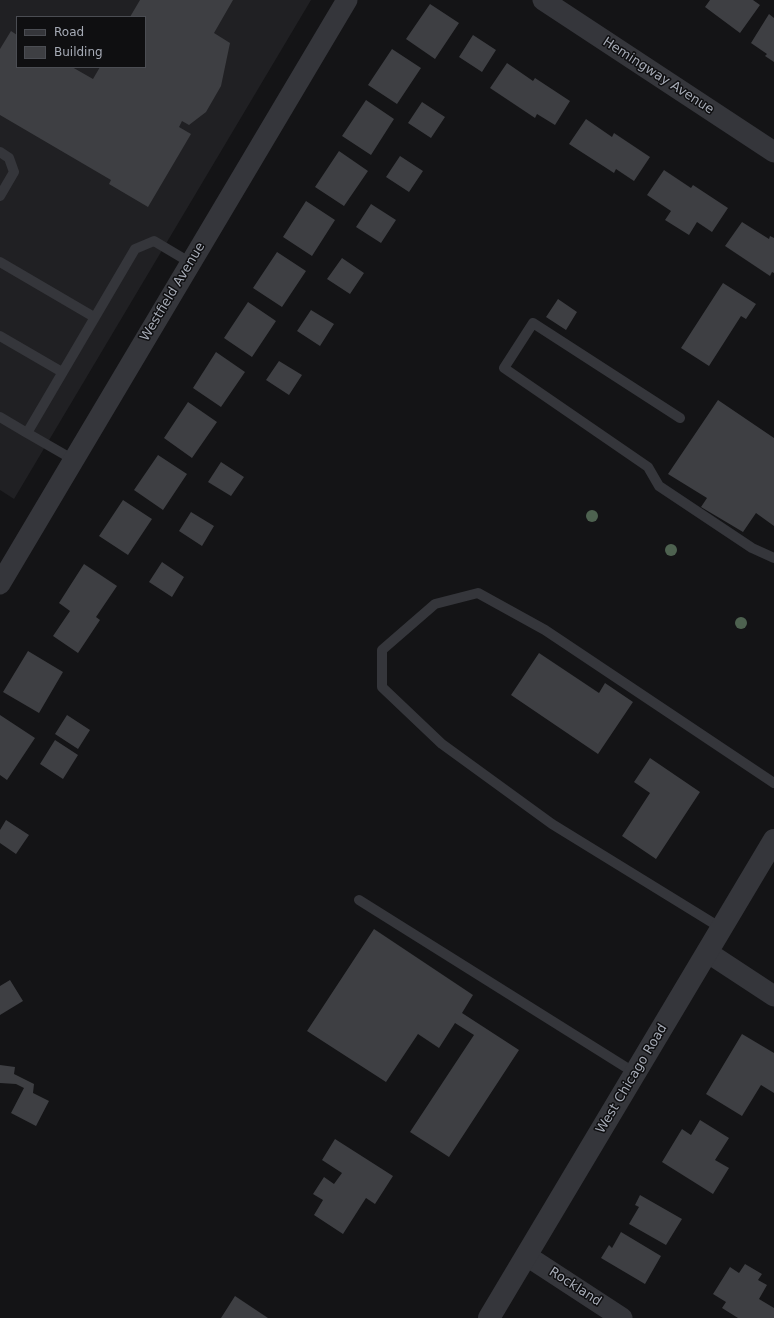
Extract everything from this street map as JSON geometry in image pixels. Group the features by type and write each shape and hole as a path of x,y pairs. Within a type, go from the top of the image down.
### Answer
{"street":[{"name":"Westfield Avenue","path":"0,584 347,0"},
{"name":"Hemingway Avenue","path":"543,0 774,152"},
{"name":"West Chicago Road","path":"489,1318 774,840"},
{"path":"707,952 774,996"},
{"name":"Rockland","path":"527,1256 622,1318"}],"lane":[{"path":"0,152 9,158 14,172 0,196"},
{"path":"27,433 135,249 154,241 191,263"},
{"path":"0,262 94,318"},
{"path":"680,418 533,322 504,368 648,467 659,486 752,548 774,558"},
{"path":"0,336 62,372"},
{"path":"0,417 74,460"},
{"path":"722,928 552,824 442,744 382,688 382,650 435,604 478,593 545,630 774,783"},
{"path":"359,900 635,1073"}],"shaded area":[{"path":"0,0 311,0 14,499 0,490"}],"building":[{"path":"140,0 233,0 214,33 230,43 221,86 206,112 189,125 182,121 179,127 191,134 148,207 109,184 111,180 0,115 0,49 11,31 16,34 16,68 74,68 93,79 99,68 146,68 146,16 131,16"},
{"path":"710,0 753,0 760,5 740,33 705,7"},
{"path":"430,4 459,23 435,59 406,39"},
{"path":"769,14 774,18 774,62 765,56 767,54 751,43"},
{"path":"473,35 496,50 482,72 459,57"},
{"path":"392,49 421,68 397,104 368,85"},
{"path":"507,63 533,81 535,78 570,101 555,125 537,114 535,118 490,88"},
{"path":"366,100 394,119 371,155 342,136"},
{"path":"422,102 445,117 431,138 408,123"},
{"path":"586,119 612,137 614,133 650,157 634,181 616,169 614,173 569,144"},
{"path":"339,151 368,171 344,206 315,187"},
{"path":"400,156 423,171 409,192 386,177"},
{"path":"664,170 691,188 693,185 728,208 712,232 697,222 689,235 665,220 671,211 647,195"},
{"path":"306,201 335,220 312,256 283,237"},
{"path":"371,204 396,220 381,243 356,227"},
{"path":"742,222 769,239 770,236 774,238 774,273 772,272 770,276 725,246"},
{"path":"277,252 306,271 282,307 253,288"},
{"path":"342,258 364,273 350,294 327,279"},
{"path":"723,283 756,304 746,319 741,316 709,366 681,348"},
{"path":"558,299 577,312 566,330 546,317"},
{"path":"248,302 276,321 252,357 224,338"},
{"path":"311,310 334,324 320,346 297,331"},
{"path":"216,352 245,372 221,407 193,388"},
{"path":"279,361 302,375 289,395 266,380"},
{"path":"718,400 774,438 774,526 756,513 743,532 701,507 707,498 668,474"},
{"path":"188,402 217,422 192,458 164,438"},
{"path":"158,455 187,474 163,510 134,490"},
{"path":"221,462 244,477 231,496 208,482"},
{"path":"123,500 152,519 128,555 99,536"},
{"path":"191,512 214,526 202,546 179,531"},
{"path":"162,562 184,577 172,597 149,582"},
{"path":"84,564 117,586 96,617 100,620 78,653 53,636 70,611 59,603"},
{"path":"28,651 63,672 39,713 3,692"},
{"path":"539,653 599,693 605,683 633,702 598,754 511,695"},
{"path":"0,715 35,738 7,780 0,775"},
{"path":"67,715 90,730 78,749 55,734"},
{"path":"55,740 78,755 63,779 40,764"},
{"path":"650,758 700,792 656,859 622,836 650,793 634,782"},
{"path":"6,820 29,835 16,854 0,843 0,830"},
{"path":"374,929 473,995 462,1013 519,1050 449,1157 410,1132 474,1035 455,1023 439,1048 418,1034 386,1082 307,1031"},
{"path":"10,980 23,1001 0,1015 0,986"},
{"path":"742,1034 774,1053 774,1093 761,1085 742,1116 706,1094"},
{"path":"0,1065 15,1067 14,1074 34,1084 33,1093 49,1101 36,1126 11,1113 24,1088 16,1084 0,1083"},
{"path":"700,1120 729,1138 715,1160 729,1168 713,1194 662,1162 682,1129 691,1135"},
{"path":"335,1139 393,1176 375,1204 366,1198 343,1234 314,1215 323,1200 313,1194 324,1177 334,1184 342,1173 322,1160"},
{"path":"640,1195 682,1219 666,1245 629,1224 639,1207 635,1205"},
{"path":"621,1232 661,1256 645,1284 601,1258 609,1245 612,1248"},
{"path":"745,1264 762,1274 758,1280 767,1285 759,1299 774,1308 774,1318 738,1318 722,1308 726,1302 713,1294 730,1267 739,1273"},
{"path":"235,1296 268,1318 221,1318"}]}
